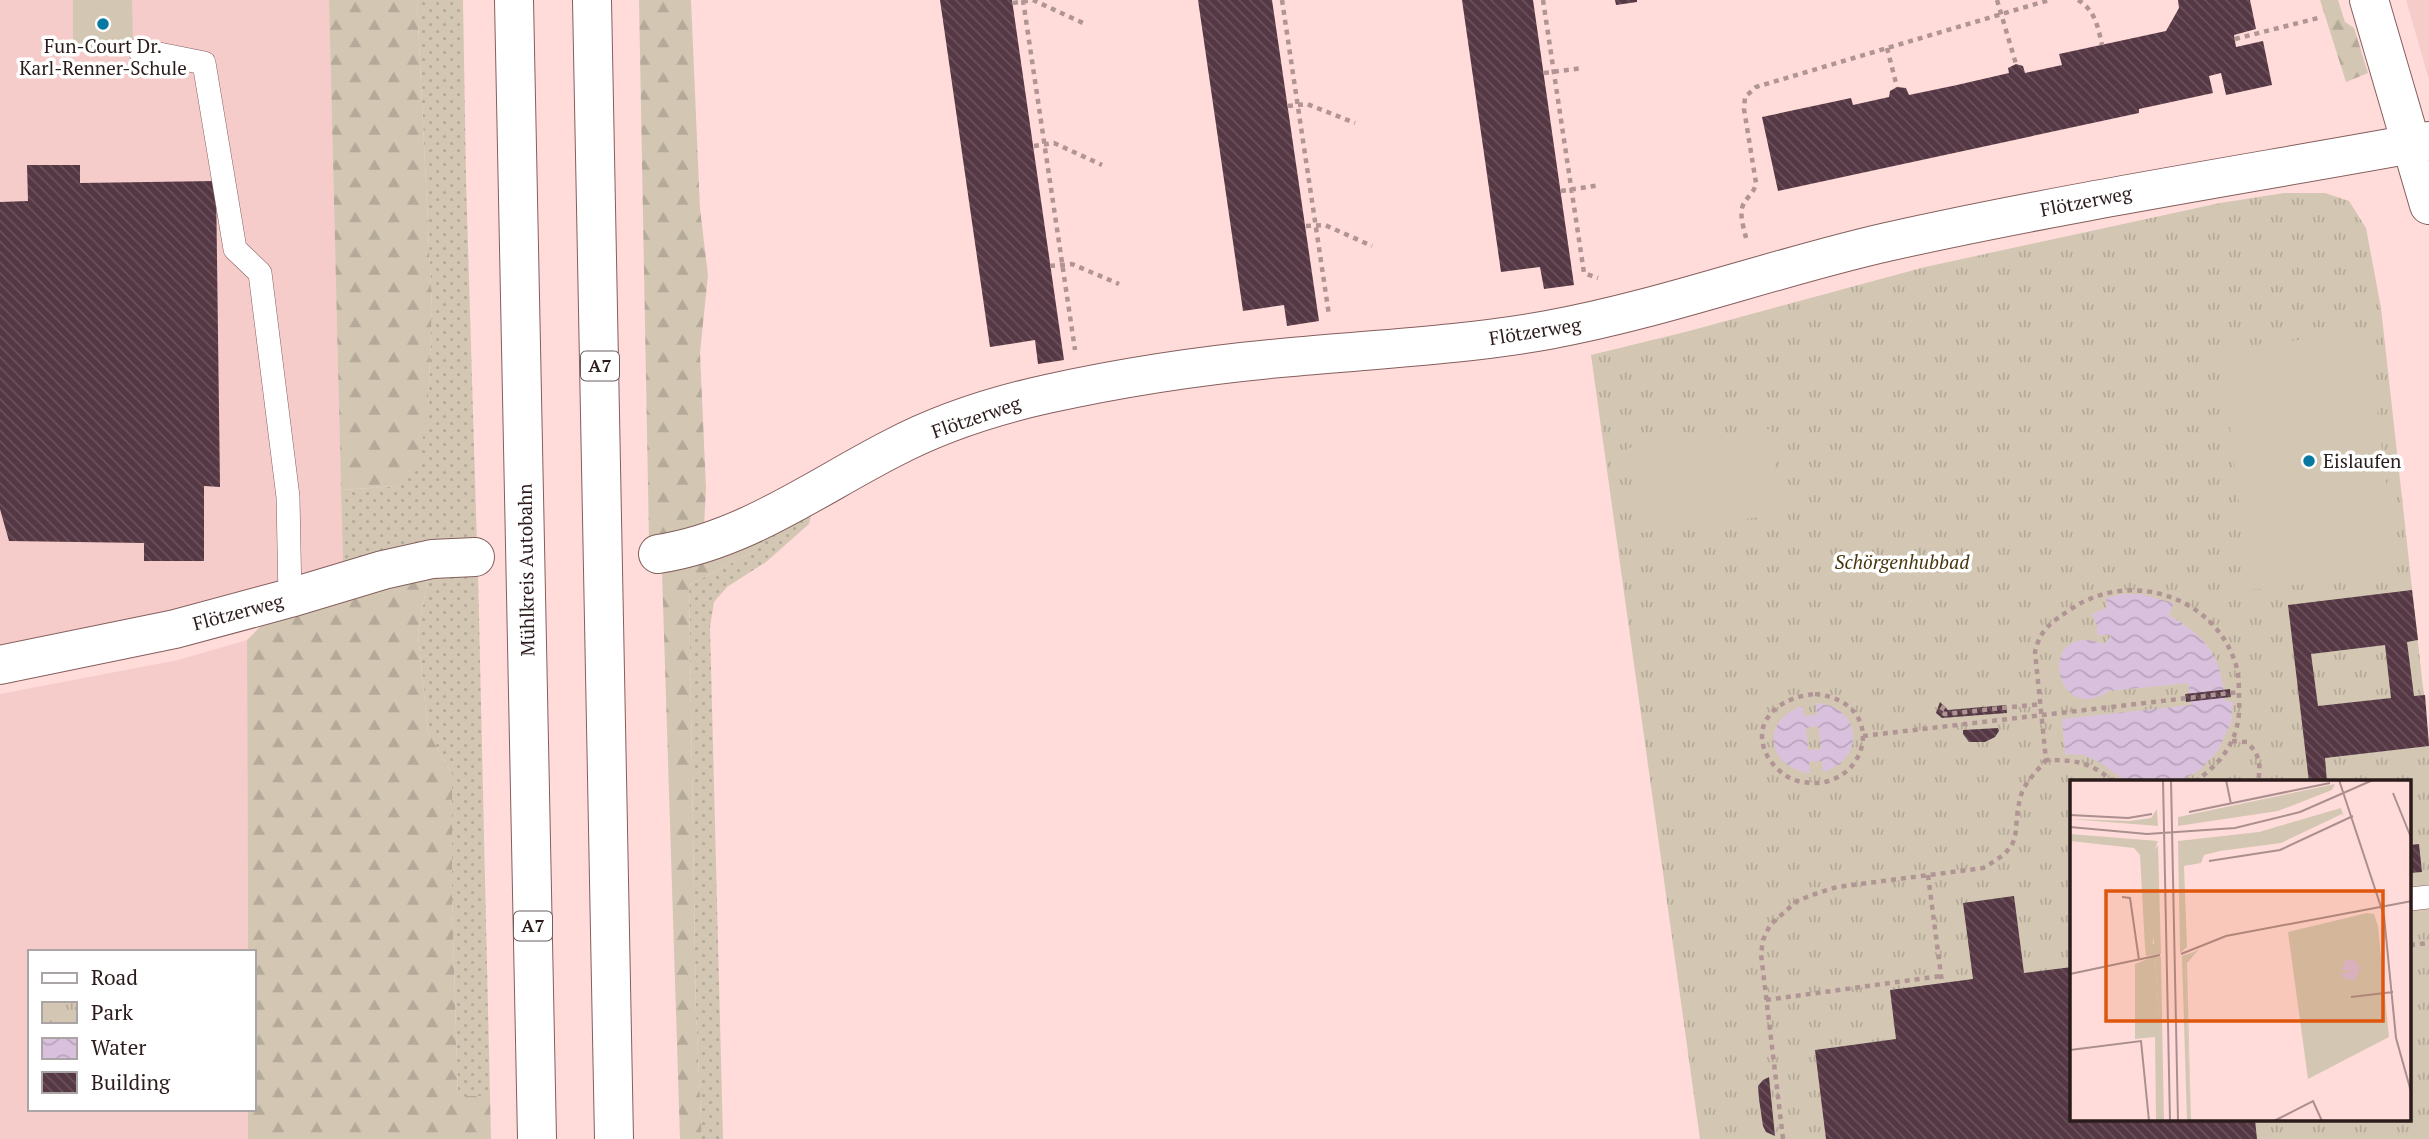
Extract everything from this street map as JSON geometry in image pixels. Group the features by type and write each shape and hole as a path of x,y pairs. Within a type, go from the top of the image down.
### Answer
{"main road":[{"name":"Mühlkreis Autobahn","path":"514,0 537,1139"},
{"name":"A7","path":"592,0 614,1139"},
{"path":"2369,0 2420,142 2429,205"},
{"name":"Flötzerweg","path":"658,554 690,549 739,532 896,446 971,414 1046,394 1204,366 1464,342 1619,317 1737,281 1910,237 2179,184 2420,142"},
{"name":"Flötzerweg","path":"0,665 175,629 396,567 432,559 475,557"}],"lane":[{"path":"139,50 204,63 235,248 260,272 288,497 290,598"}],"path":[{"path":"1013,3 1033,0 1083,23"},
{"path":"1282,0 1330,324"},
{"path":"1543,0 1584,273 1600,279 1602,290"},
{"path":"1997,0 2016,64"},
{"path":"1748,248 1742,209 1746,200 1755,192 1756,183 1744,109 1745,97 1756,87 2049,0"},
{"path":"2078,0 2086,5 2095,17 2102,45"},
{"path":"1023,1 1076,358"},
{"path":"2235,39 2318,18"},
{"path":"1887,48 1897,87"},
{"path":"1544,73 1583,68"},
{"path":"1288,106 1307,104 1355,123"},
{"path":"1034,146 1054,143 1102,165"},
{"path":"1561,191 1600,185"},
{"path":"1306,226 1325,225 1372,246"},
{"path":"1050,266 1072,264 1119,284"},
{"path":"1783,1139 1761,954 1763,940 1770,925 1797,901 1837,887 1983,868 2000,858 2017,836 2021,793 2046,760 2035,652 2038,638 2051,623 2075,606 2117,590 2163,593 2186,603 2206,620 2230,649 2237,668 2240,713 2232,741 2211,768 2197,780"},
{"path":"1863,736 2239,692"},
{"path":"1815,694 1841,700 1854,710 1861,723 1863,736 1857,760 1847,772 1833,780 1815,782 1798,781 1780,771 1766,754 1763,742 1764,724 1773,711 1799,696 1815,694"},
{"path":"1944,706 1941,712 1944,714 2041,704"},
{"path":"2232,741 2247,742 2257,753 2260,766 2258,780"},
{"path":"2046,760 2073,760 2090,764 2111,780"},
{"path":"1928,875 1942,983"},
{"path":"1766,1000 1941,976"}],"shaded area":[{"path":"0,0 329,0 343,565 212,603 0,648"},
{"path":"2406,0 2429,0 2429,80"},
{"path":"247,640 248,950 28,950 28,1111 248,1111 248,1139 0,1139 0,694 178,660"}],"green space":[{"name":"Fun-Court Dr. Karl-Renner-Schule","path":"73,0 132,0 133,47 73,48"},
{"path":"329,0 417,0 432,309 428,409 418,466 397,486 341,490"},
{"path":"417,0 463,0 477,546 343,565 341,490 397,486 428,409 432,309"},
{"path":"639,0 691,0 700,209 708,275 700,353 706,488 704,527 649,541"},
{"path":"2320,0 2338,0 2345,22 2354,28 2368,73 2346,82"},
{"name":"Schörgenhubbad","path":"2284,193 2325,193 2349,201 2366,228 2381,308 2429,742 2429,1139 1700,1139 1591,355 1925,267 2220,203"},
{"name":"Eislaufen","path":"2368,332 2397,574 2249,590 2221,349"},
{"path":"1770,429 1781,514 1640,533 1628,448"},
{"path":"813,508 809,524 766,562 727,587 714,602 710,627 723,1139 702,1139 696,1014 689,585 755,551 765,534"},
{"path":"765,534 755,551 689,585 696,1014 702,1139 680,1139 662,572"},
{"path":"429,572 478,573 490,1096 458,1097 452,898 452,774 428,732 418,634"},
{"path":"429,572 418,634 428,732 452,774 452,898 458,1096 490,1096 491,1139 248,1139 248,1111 256,1111 256,950 248,950 247,640 272,615"}],"water":[{"path":"2140,594 2174,603 2169,615 2203,640 2216,660 2225,701 2232,701 2232,720 2219,749 2200,770 2182,780 2124,780 2101,763 2084,755 2065,754 2062,719 2191,705 2188,683 2109,691 2090,699 2075,696 2065,686 2060,672 2060,657 2068,646 2082,640 2104,644 2112,635 2097,635 2092,614 2107,608 2106,598"},
{"path":"1816,703 1837,709 1851,726 1852,745 1842,761 1823,772 1822,761 1809,762 1810,773 1796,769 1777,753 1775,732 1779,722 1803,706 1804,716 1817,715","holes":["1818,726 1821,749 1808,750 1806,728"]}],"building":[{"path":"940,0 1012,0 1064,360 1038,364 1035,340 990,347"},
{"path":"1198,0 1272,0 1319,321 1287,326 1284,305 1243,311"},
{"path":"1462,0 1533,0 1574,285 1544,289 1540,267 1501,272"},
{"path":"1615,0 1637,0 1637,2 1616,5"},
{"path":"2178,0 2250,0 2256,29 2234,35 2236,47 2263,41 2272,85 2226,95 2221,73 2209,76 2213,93 2139,109 2139,113 1778,191 1762,117 1851,98 1853,105 1889,97 1890,91 1897,87 1906,88 1909,95 1957,85 2009,73 2008,68 2016,64 2023,66 2025,73 2062,65 2059,54 2166,31 2179,8"},
{"path":"27,165 80,165 80,183 216,181 220,487 204,486 204,561 144,561 144,543 9,541 0,509 0,202 28,201"},
{"path":"2412,590 2418,640 2407,642 2414,696 2425,695 2429,746 2325,758 2327,780 2309,780 2288,605","holes":["2385,645 2391,698 2318,706 2311,654"]},
{"path":"2230,689 2231,697 2186,702 2185,694"},
{"path":"1940,702 1948,710 2006,705 2007,713 1942,718 1936,713"},
{"path":"1998,728 1995,737 1985,742 1969,742 1963,734 1963,730"},
{"path":"2419,844 2422,872 2412,873 2412,845"},
{"path":"2014,896 2024,973 2070,967 2070,1122 2255,1122 2257,1139 1826,1139 1815,1050 1896,1039 1890,990 1973,979 1963,903"},
{"path":"1769,1077 1775,1136 1766,1132 1763,1126 1759,1099 1758,1086"}],"place":[{"name":"Fun-Court Dr. Karl-Renner-Schule","path":"103,24"},
{"name":"Eislaufen","path":"2309,461"}]}
